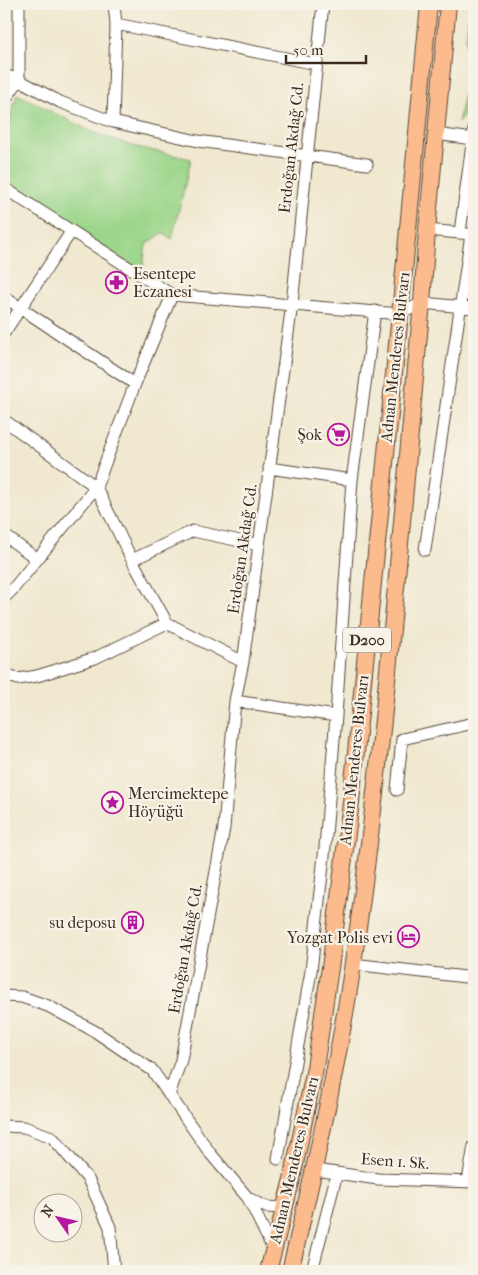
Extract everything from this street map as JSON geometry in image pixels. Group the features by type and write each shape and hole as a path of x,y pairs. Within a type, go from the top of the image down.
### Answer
{"highway":[{"name":"Adnan Menderes Bulvarı","path":"268,1271 315,1068 345,850 400,314 429,4"},
{"name":"Adnan Menderes Bulvarı","path":"290,1271 315,1170 331,1094 353,964 377,770 422,304 448,4"}],"street":[{"path":"4,101 18,80 19,4"},
{"path":"113,122 116,24 114,4"},
{"name":"Erdoğan Akdağ Cd.","path":"169,1095 181,1060 224,828 235,701 243,662 292,304 322,4"},
{"path":"116,24 316,64"},
{"path":"4,74 60,102 113,122 198,141 367,164"},
{"path":"436,134 474,134 460,232"},
{"path":"4,188 172,295 400,314 422,304 474,308"},
{"path":"425,550 471,234 427,230"},
{"path":"4,333 71,232"},
{"path":"4,598 14,589 96,487 135,384 172,295"},
{"path":"4,297 135,384"},
{"path":"278,1159 312,971 336,716 352,480 375,311"},
{"path":"4,420 96,487 132,560 167,624 243,662"},
{"path":"269,468 352,480"},
{"path":"132,560 193,531 259,545"},
{"path":"4,535 37,559"},
{"path":"4,675 18,679 37,676 95,658 167,624"},
{"path":"235,701 336,716"},
{"path":"397,790 402,739 474,723"},
{"path":"325,847 345,850"},
{"path":"353,964 474,978"},
{"path":"4,996 22,997 48,1006 96,1032 152,1070 210,1153 248,1198 273,1249"},
{"path":"4,1126 24,1127 52,1137 88,1179 110,1227 114,1271"},
{"path":"471,1182 474,1146"},
{"name":"Esen 1. Sk.","path":"315,1170 378,1179 471,1182"},
{"path":"312,1271 337,1173"},
{"path":"248,1198 266,1207 284,1208"}],"green space":[{"path":"470,4 474,4 474,87 466,115 458,123 465,88 466,38"},
{"path":"17,94 94,133 132,146 191,159 172,239 162,233 146,245 142,273 4,180 4,130 10,120"}],"place":[{"name":"Esentepe Eczanesi","path":"117,282"},
{"name":"Şok","path":"338,434"},
{"name":"Mercimektepe Höyüğü","path":"112,802"},
{"name":"su deposu","path":"132,922"},
{"name":"Yozgat Polis evi","path":"409,937"}]}
